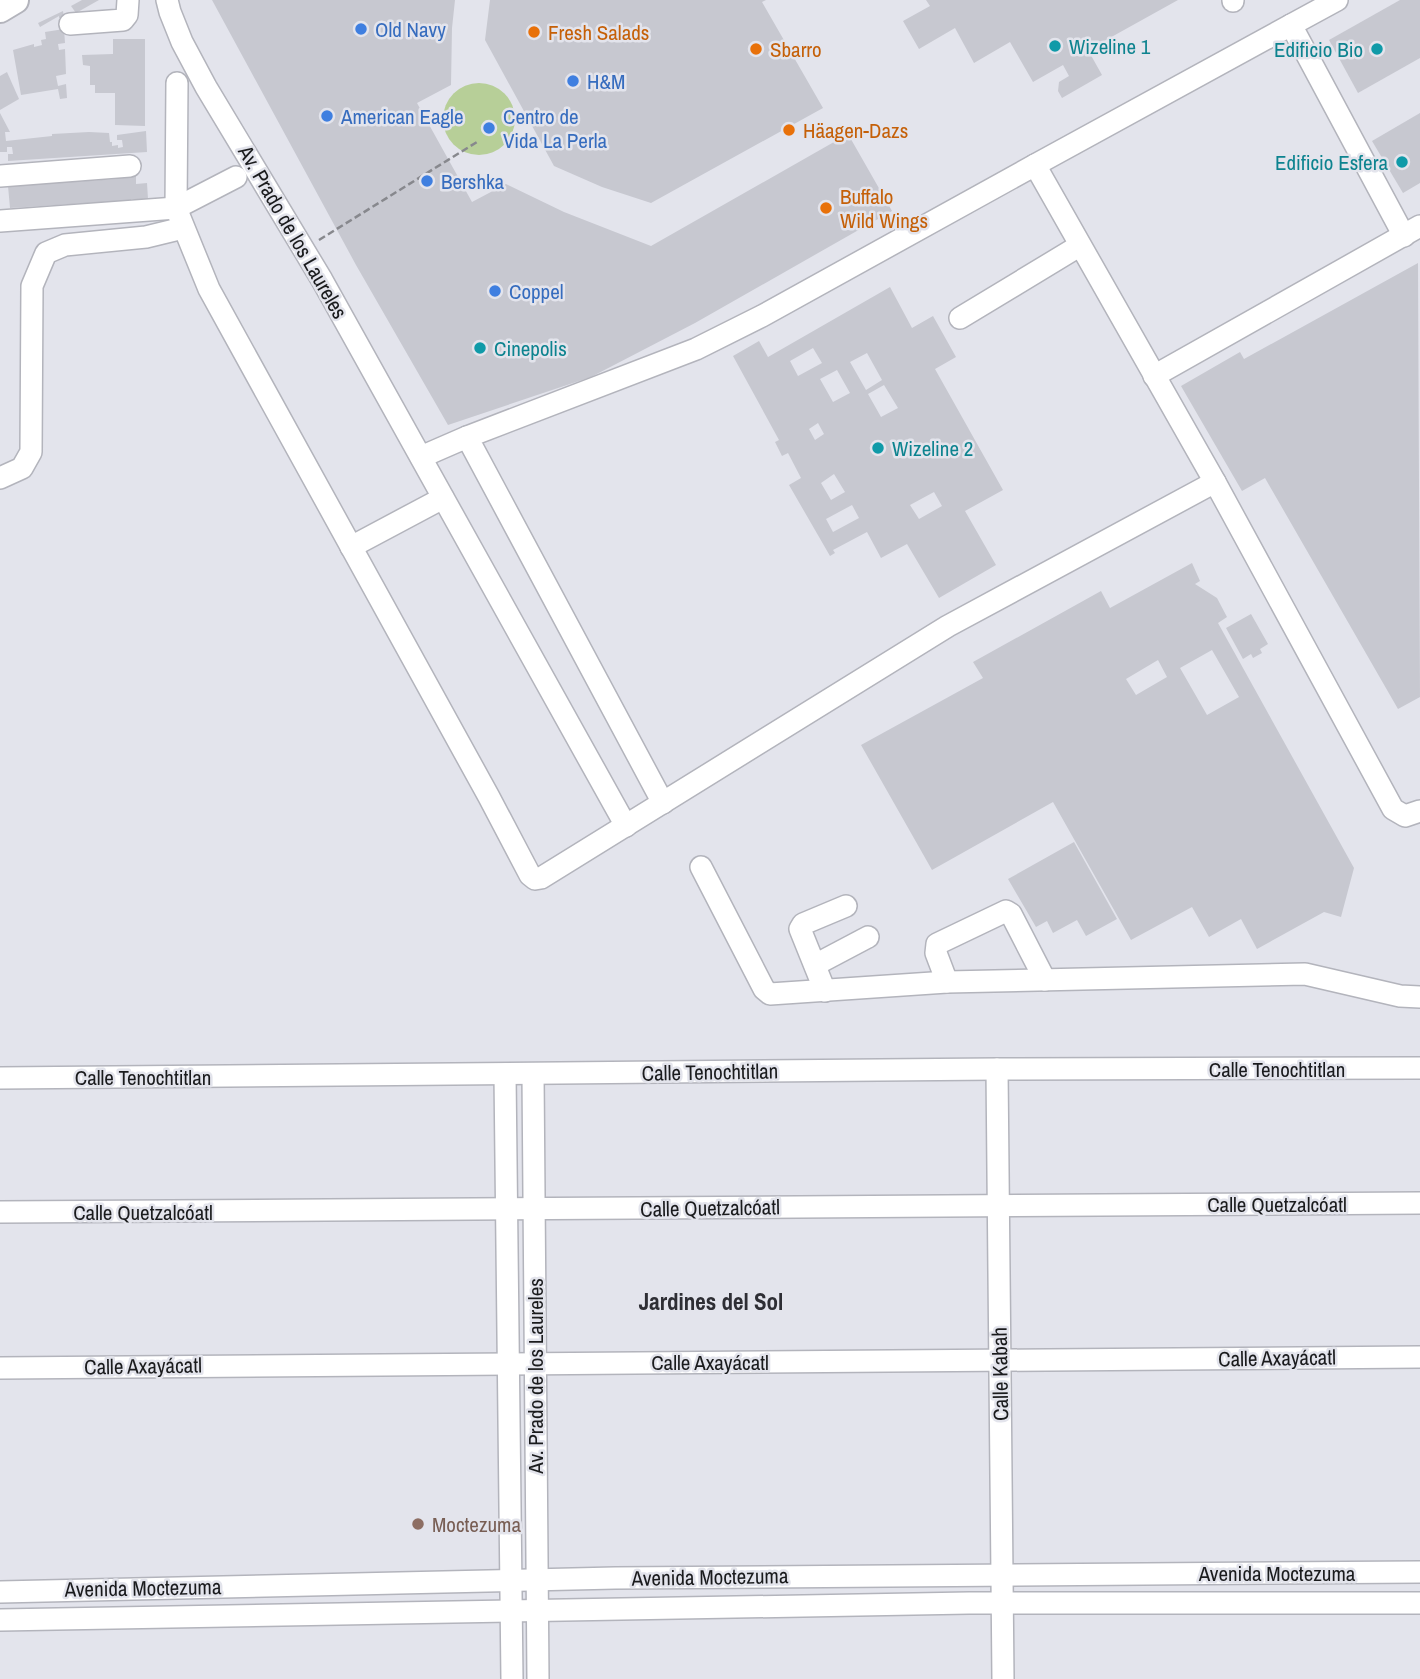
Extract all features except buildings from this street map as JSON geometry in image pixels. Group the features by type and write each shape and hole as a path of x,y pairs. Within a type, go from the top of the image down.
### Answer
{"main road":[{"path":"0,9 15,0"}],"street":[{"path":"70,24 123,20 127,15 128,0"},
{"name":"Av. Prado de los Laureles","path":"167,0 182,42 206,87 304,250 626,826"},
{"path":"422,459 467,437 696,349 762,316 1337,0"},
{"path":"1154,376 1412,231 1291,25"},
{"path":"177,83 180,218 209,289 532,878 541,878 948,626 1215,482"},
{"path":"1035,165 1215,482 1392,809 1405,816 1420,811"},
{"path":"0,176 130,166"},
{"path":"0,478 22,468 31,452 33,286 46,253 65,245 146,237 180,218 236,177"},
{"path":"0,221 180,218"},
{"path":"960,318 1079,246"},
{"path":"467,437 663,803"},
{"path":"351,547 443,498"},
{"path":"701,867 765,992 770,995 947,982 1305,974 1400,996 1420,996"},
{"path":"825,992 801,927 846,906"},
{"path":"947,982 936,953 937,944 1006,911 1011,914 1045,980"},
{"path":"814,965 868,937"},
{"name":"Calle Tenochtitlan","path":"0,1078 1420,1068"},
{"name":"Calle Kabah","path":"997,1069 1003,1679"},
{"name":"Av. Prado de los Laureles","path":"505,1074 512,1679"},
{"name":"Av. Prado de los Laureles","path":"533,1074 538,1679"},
{"name":"Calle Quetzalcóatl","path":"0,1212 1420,1203"},
{"name":"Calle Axayácatl","path":"0,1368 1420,1357"},
{"name":"Avenida Moctezuma","path":"0,1592 537,1579 1420,1572"},
{"name":"Avenida Moctezuma","path":"0,1620 1002,1603 1420,1603"}],"path":[{"path":"304,250 477,142"}],"green space":[{"path":"486,83 505,93 513,105 513,133 505,145 493,153 472,155 453,145 445,133 443,112 453,93 465,85"}],"place":[{"name":"Old Navy","path":"361,29"},
{"name":"Fresh Salads","path":"534,32"},
{"name":"Wizeline 1","path":"1055,46"},
{"name":"Sbarro","path":"756,49"},
{"name":"Edificio Bio","path":"1377,49"},
{"name":"H&M","path":"573,81"},
{"name":"American Eagle","path":"327,116"},
{"name":"Centro de Vida La Perla","path":"489,128"},
{"name":"Häagen-Dazs","path":"789,130"},
{"name":"Edificio Esfera","path":"1402,162"},
{"name":"Bershka","path":"427,181"},
{"name":"Buffalo Wild Wings","path":"826,208"},
{"name":"Coppel","path":"495,291"},
{"name":"Cinepolis","path":"480,348"},
{"name":"Wizeline 2","path":"878,448"},
{"name":"Moctezuma","path":"418,1524"}],"district":[{"name":"Jardines del Sol","path":"711,1301"}]}
